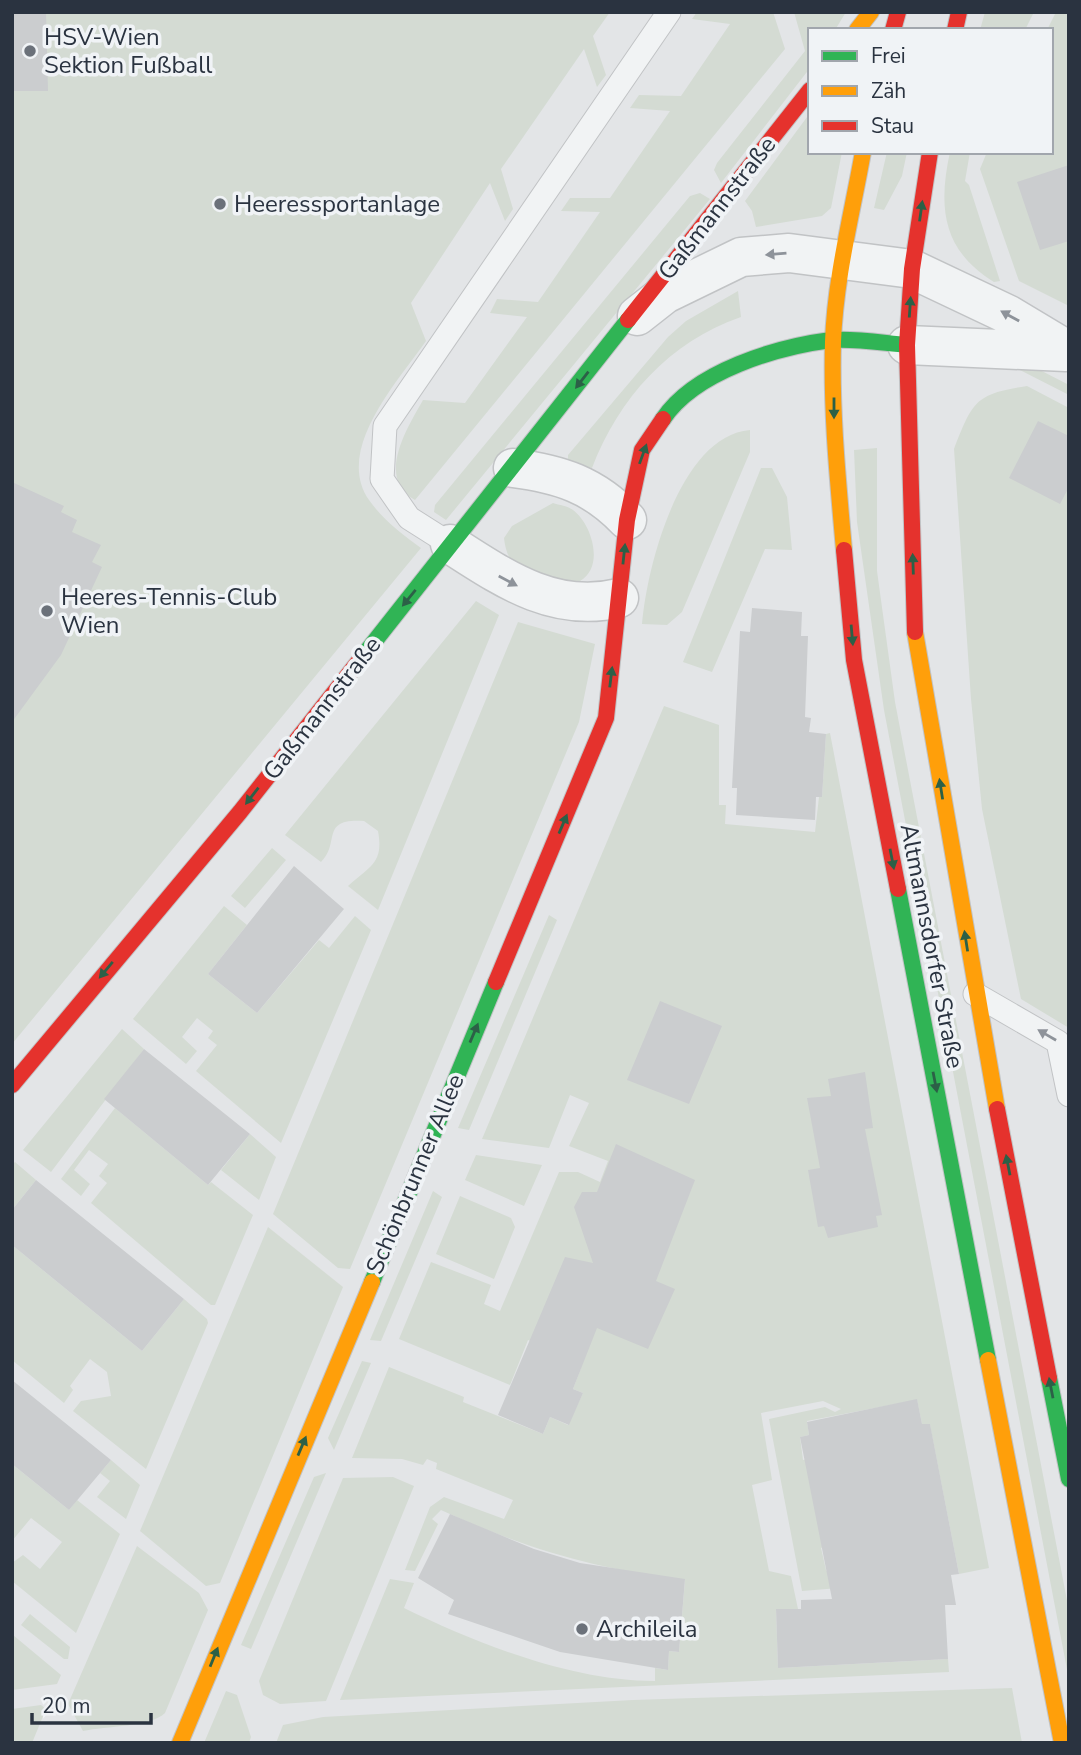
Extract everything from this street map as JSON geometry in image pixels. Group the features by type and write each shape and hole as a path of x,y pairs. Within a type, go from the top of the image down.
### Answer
{"main road":[{"path":"859,28 871,12"},
{"name":"Gaßmannstraße","path":"12,1085 240,812 808,93"},
{"name":"Altmannsdorfer Straße","path":"863,154 843,261 833,340 834,441 854,660 1062,1743"},
{"name":"Altmannsdorfer Straße","path":"930,154 912,269 907,345 915,643 975,994 1069,1479"},
{"name":"Schönbrunner Allee","path":"180,1743 606,718 627,520 642,450 669,410 708,380 757,356 833,340 907,345"}],"street":[{"name":"Gaßmannstraße","path":"624,326 665,294 741,257 789,253 912,269 1009,314 1069,351"},
{"path":"907,345 1069,351"},
{"path":"513,468 573,480 600,494 627,520"},
{"path":"450,544 505,580 533,593 560,600 606,601 620,598"}],"lane":[{"path":"450,544 409,518 382,479 384,426 669,12"},
{"path":"975,994 1058,1042 1069,1096"}],"shaded area":[{"name":"Heeressportanlage","path":"12,12 610,12 593,36 606,75 597,87 584,49 501,169 513,209 505,221 490,183 411,303 426,341 374,417 364,438 359,460 360,480 369,500 400,532 421,548 12,1044"},
{"path":"697,12 773,12 785,49 415,500 403,490 397,479 396,466 403,438 423,400 465,403 527,317 490,313 497,299 538,302 600,212 561,211 570,198 610,198 670,111 630,108 639,95 681,96 730,24 692,19"},
{"path":"794,12 846,12 836,28 808,28 808,71 721,183 714,170 717,163 805,51"},
{"path":"985,12 1034,12 1026,28 981,28"},
{"path":"1056,12 1069,12 1069,306 1019,281 980,169 986,154 1053,154 1053,28 1048,28"},
{"path":"808,116 808,154 842,154 831,208 822,216 756,227 752,211 745,201"},
{"path":"887,154 907,154 902,176 884,210 874,208"},
{"path":"950,154 970,154 965,181 969,185 1000,281 994,282 977,269 954,241 945,209"},
{"path":"700,193 710,199 446,520 434,512 435,505 690,196"},
{"path":"738,291 741,317 691,341 669,357 650,376 617,418 592,468 568,462 568,455 668,337 686,321"},
{"path":"1016,368 1036,368 1069,385 1069,395"},
{"path":"1027,386 1069,408 1069,1028 1021,999 982,809 971,699 954,449 966,420 978,403 996,392"},
{"path":"750,430 750,452 682,612 667,625 642,624 651,570 660,539 686,479 704,455 725,438"},
{"path":"877,448 877,571 895,702 1069,1611 1069,1680 884,710 857,522 854,450"},
{"path":"761,468 772,468 787,497 792,550 765,549 712,672 683,662"},
{"path":"553,503 573,510 580,516 590,535 594,556 592,566 588,575 580,581 557,579 526,569 514,563 507,551 504,538 512,526"},
{"path":"476,601 499,615 378,910 348,886 374,863 379,850 378,831 364,821 341,823 333,833 327,855 321,862 285,835"},
{"path":"518,622 595,644 579,722 350,1269 338,1268 273,1214"},
{"path":"664,706 719,725 719,805 726,805 725,824 815,832 819,797 822,797 826,734 830,733 989,1568 959,1574 930,1425 922,1424 917,1400 807,1421 809,1435 800,1437 803,1460 813,1457 830,1545 821,1548 826,1570 839,1588 802,1591 769,1419 825,1407 835,1412 841,1409 823,1401 761,1413 772,1480 752,1485 769,1571 791,1576 798,1609 776,1609 778,1668 948,1659 949,1672 340,1700 390,1579 414,1583 404,1608 494,1647 558,1667 591,1675 655,1681 655,1668 668,1670 669,1651 679,1652 685,1580 560,1555 502,1536 441,1510 432,1519 438,1524 415,1571 405,1570 430,1507 444,1497 504,1519 513,1500 436,1469 437,1463 427,1459 423,1465 402,1459 352,1458 389,1367 464,1397 463,1402 543,1434 550,1417 568,1425 583,1393 573,1389 581,1368 571,1365 573,1358 528,1340 510,1385 399,1339 431,1262 491,1285 484,1304 500,1311 559,1172 578,1172 600,1182 608,1161 569,1146 589,1103 570,1095 549,1148 482,1139"},
{"path":"272,848 286,860 245,908 231,896"},
{"path":"224,906 247,925 208,974 257,1013 319,940 329,948 355,916 371,930 281,1143 196,1071 217,1045 208,1038 213,1031 197,1018 182,1037 197,1051 186,1064 133,1019"},
{"path":"549,915 557,920 469,1130 458,1128"},
{"path":"122,1029 144,1049 51,1172 23,1150"},
{"path":"115,1108 208,1185 211,1182 253,1215 215,1305 211,1305 91,1203 107,1183 99,1176 108,1164 89,1150 74,1170 90,1184 81,1196 61,1179"},
{"path":"250,1134 276,1157 259,1200 221,1170"},
{"path":"476,1155 542,1165 524,1206 465,1180"},
{"path":"15,1162 36,1180 12,1210 12,1165"},
{"path":"433,1191 442,1197 381,1341 370,1340"},
{"path":"460,1196 511,1218 515,1227 494,1279 436,1254"},
{"path":"268,1227 343,1287 220,1583 206,1586 140,1531"},
{"path":"12,1245 142,1351 184,1299 207,1319 208,1323 146,1469 73,1411 81,1401 111,1396 107,1372 90,1359 70,1386 73,1390 64,1403 12,1360"},
{"path":"362,1361 371,1363 334,1450 328,1438"},
{"path":"111,1460 140,1485 126,1519 97,1497 110,1481 100,1473"},
{"path":"12,1464 69,1510 77,1500 120,1534 76,1633 12,1581 12,1563 23,1555 40,1569 62,1542 31,1518 12,1541"},
{"path":"326,1473 251,1649 241,1645 314,1477"},
{"path":"393,1477 414,1486 326,1701 280,1704 263,1695 259,1681 343,1478"},
{"path":"137,1546 199,1593 208,1610 165,1713 139,1724 83,1731 68,1704"},
{"path":"30,1614 70,1647 68,1659 64,1659 21,1625"},
{"path":"13,1635 61,1675 57,1684 12,1690"},
{"path":"1012,1688 1022,1743 276,1743 283,1725 323,1717 633,1700"},
{"path":"226,1691 237,1695 251,1737 249,1743 204,1743"},
{"path":"41,1705 46,1709 32,1743 12,1743 12,1709"}],"building":[{"name":"HSV-Wien Sektion Fußball","path":"12,12 46,12 48,91 12,91"},
{"path":"1069,165 1069,241 1040,250 1017,182"},
{"path":"1038,421 1069,436 1069,487 1060,504 1009,478"},
{"name":"Heeres-Tennis-Club Wien","path":"12,482 64,506 61,512 77,520 72,532 101,545 92,562 102,567 61,655 12,722"},
{"path":"752,608 802,612 801,636 808,636 805,717 811,718 809,732 826,734 822,797 816,797 815,820 736,815 737,788 732,788 740,631 750,632"},
{"path":"294,866 344,909 257,1013 208,974"},
{"path":"660,1001 722,1026 689,1104 627,1080"},
{"path":"144,1049 250,1134 208,1185 104,1099"},
{"path":"865,1072 873,1128 865,1129 882,1215 876,1216 878,1227 828,1238 824,1226 818,1227 808,1170 820,1168 807,1098 831,1096 828,1079"},
{"path":"616,1144 695,1180 656,1281 675,1289 648,1349 597,1328 573,1389 583,1393 569,1425 550,1417 543,1434 498,1415 565,1257 593,1263 574,1207 582,1192 597,1192"},
{"path":"36,1180 184,1299 142,1351 12,1245 12,1210"},
{"path":"12,1380 111,1460 69,1510 12,1464"},
{"path":"917,1399 922,1424 930,1424 959,1574 951,1575 956,1605 945,1605 948,1659 778,1668 776,1609 801,1609 801,1600 832,1599 800,1437 809,1435 807,1422"},
{"path":"450,1514 534,1549 580,1563 685,1579 679,1652 669,1651 668,1670 560,1652 448,1614 454,1600 418,1578"}],"traffic: fast":[{"path":"363,656 628,320"},
{"path":"663,419 677,402 695,387 763,355 831,340 907,345"},
{"path":"898,889 988,1360"},
{"path":"372,1282 496,982"},
{"path":"1049,1378 1069,1479"}],"traffic: slow":[{"path":"859,28 871,12"},
{"path":"844,550 834,420 834,318 840,271 863,154"},
{"path":"915,632 997,1109"},
{"path":"180,1743 372,1282"},
{"path":"988,1360 1062,1743"}],"traffic: jam":[{"path":"894,28 898,12"},
{"path":"955,28 959,12"},
{"path":"628,320 808,93"},
{"path":"915,632 907,345 912,269 930,154"},
{"path":"496,982 606,718 627,520 642,450 663,419"},
{"path":"844,550 854,660 898,889"},
{"path":"12,1085 240,812 363,656"},
{"path":"997,1109 1049,1378"}],"place":[{"name":"HSV-Wien Sektion Fußball","path":"30,51"},
{"name":"Heeressportanlage","path":"220,204"},
{"name":"Heeres-Tennis-Club Wien","path":"47,611"},
{"name":"Archileila","path":"582,1629"}]}
